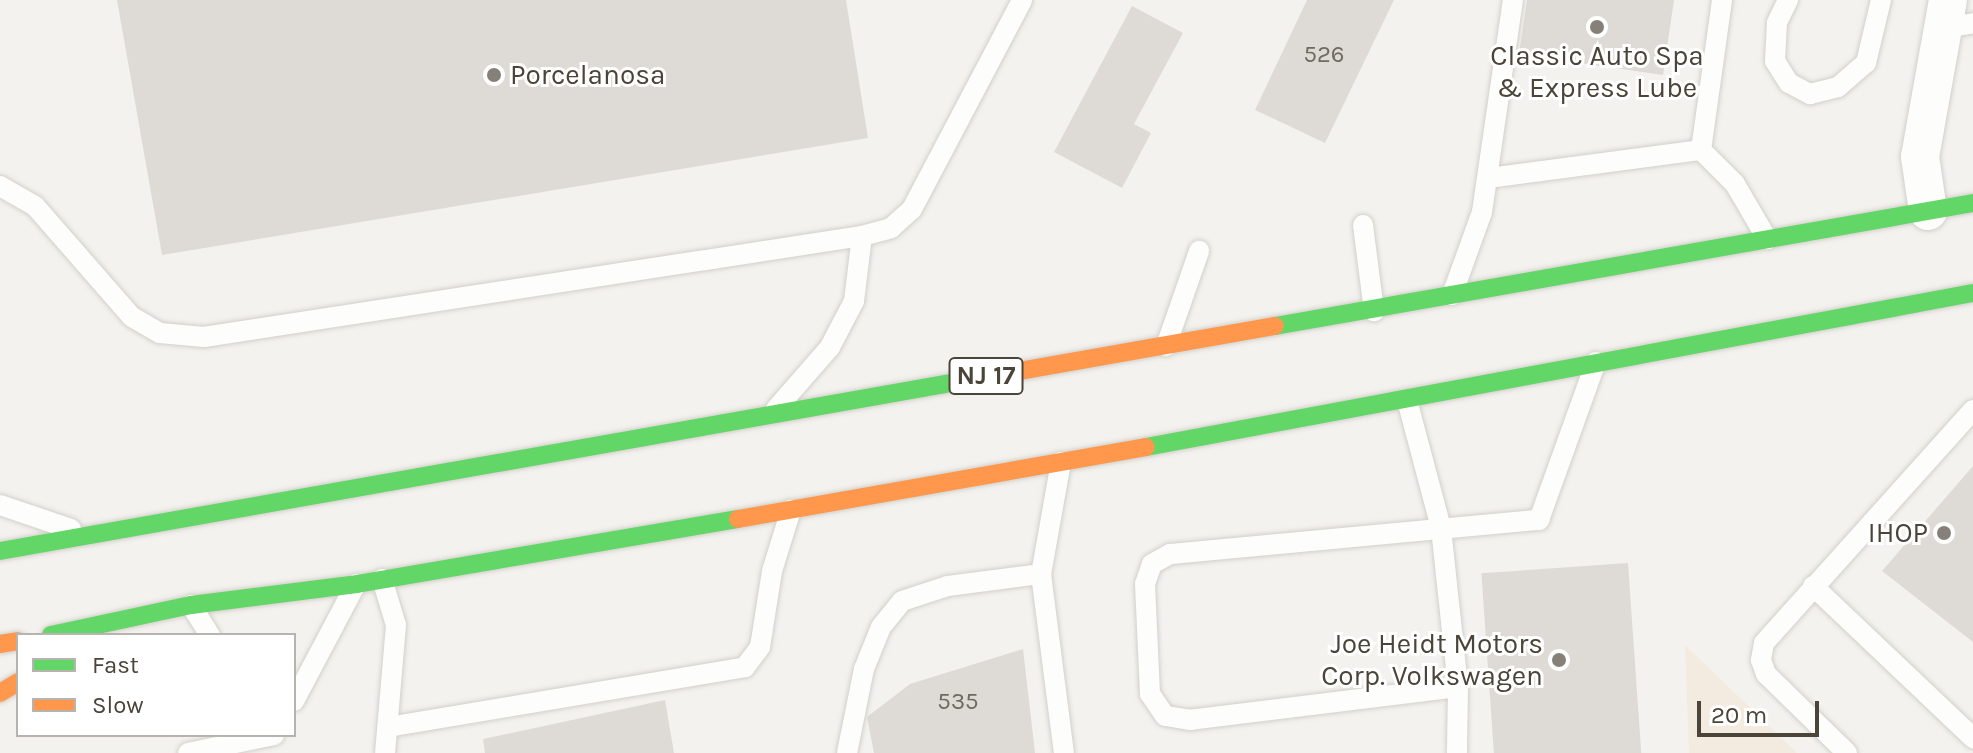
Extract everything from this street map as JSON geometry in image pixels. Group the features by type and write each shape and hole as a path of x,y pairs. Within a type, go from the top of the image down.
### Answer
{"highway":[{"name":"NJ 17","path":"0,551 774,411 1450,299 1973,203"},
{"path":"62,633 191,605 357,584 1061,462 1973,293"},
{"path":"101,633 120,622"}],"street":[{"path":"1928,211 1920,157 1955,17"}],"lane":[{"path":"0,186 35,206 132,317 160,333 204,337 862,236 891,228 912,209 1022,0"},
{"path":"1450,299 1482,212 1513,0"},
{"path":"1701,150 1722,0"},
{"path":"1788,0 1777,23 1775,61 1789,83 1810,94 1838,87 1866,63 1881,0"},
{"path":"1488,178 1701,150"},
{"path":"1701,150 1735,184 1767,239"},
{"path":"1363,225 1374,311"},
{"path":"774,411 830,347 854,301 862,236"},
{"path":"1166,346 1199,251"},
{"path":"1458,687 1191,720 1165,716 1150,694 1145,584 1152,564 1170,554 1539,520 1596,362"},
{"path":"1407,400 1441,528 1458,687 1457,753"},
{"path":"1847,753 1766,674 1761,660 1772,632 1973,410"},
{"path":"1061,462 1041,574 1064,753"},
{"path":"0,505 90,536"},
{"path":"388,727 745,667 760,647 772,571 791,507"},
{"path":"847,753 864,669 881,627 902,601 948,586 1041,574"},
{"path":"382,579 396,625 385,753"},
{"path":"296,697 357,584"},
{"path":"1813,586 1973,738"},
{"path":"191,605 209,633"},
{"path":"188,753 265,737"}],"shaded area":[{"path":"1685,645 1797,753 1689,753"}],"building":[{"name":"Porcelanosa","path":"117,0 846,0 868,138 162,255"},
{"path":"1307,0 1394,0 1325,143 1255,110"},
{"name":"Classic Auto Spa & Express Lube","path":"1527,0 1674,0 1663,75 1519,54"},
{"path":"1132,6 1183,33 1134,124 1151,133 1122,188 1054,152"},
{"name":"IHOP","path":"1973,466 1973,642 1882,571"},
{"name":"Joe Heidt Motors Corp. Volkswagen","path":"1628,563 1641,753 1494,753 1481,573"},
{"path":"1023,649 1035,753 874,753 867,717 910,684"},
{"path":"665,700 674,753 485,753 483,739"}],"traffic: fast":[{"path":"1275,326 1973,203"},
{"path":"1146,447 1973,293"},
{"path":"0,551 1002,374"},
{"path":"60,633 191,605 357,584 738,519"}],"traffic: slow":[{"path":"1002,374 1275,326"},
{"path":"738,519 1146,447"},
{"path":"0,644 16,641"},
{"path":"0,693 16,683"}],"place":[{"name":"Classic Auto Spa & Express Lube","path":"1597,27"},
{"name":"Porcelanosa","path":"494,75"},
{"name":"IHOP","path":"1944,533"},
{"name":"Joe Heidt Motors Corp. Volkswagen","path":"1559,660"}]}
